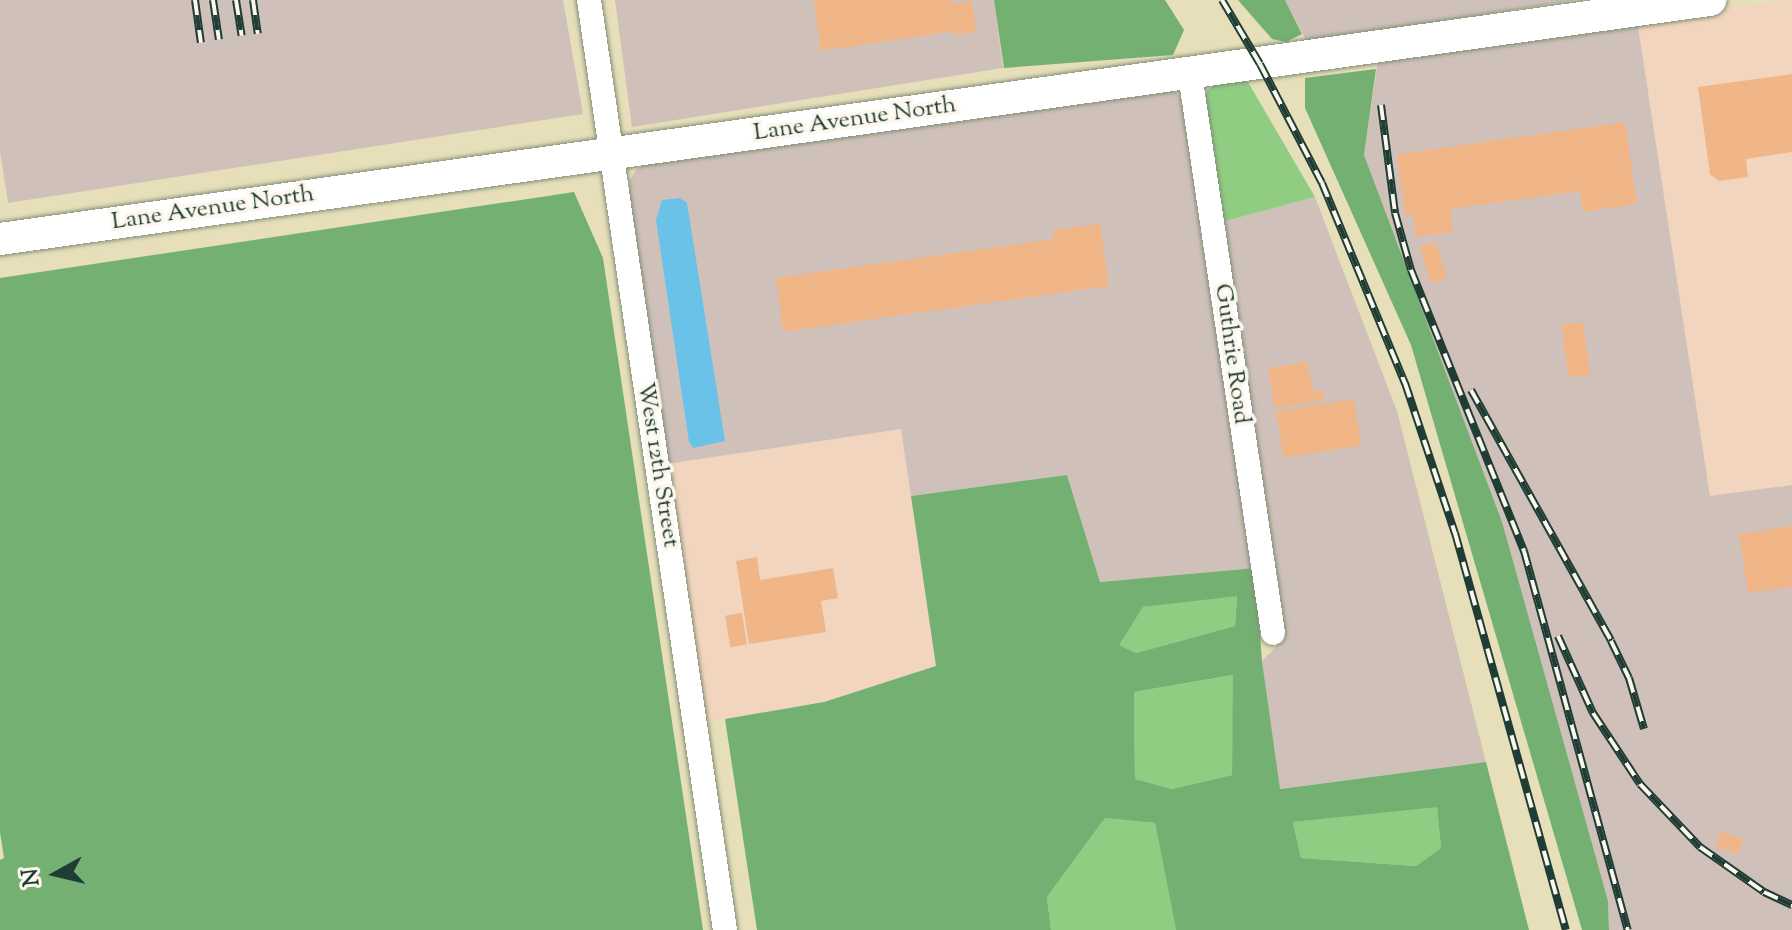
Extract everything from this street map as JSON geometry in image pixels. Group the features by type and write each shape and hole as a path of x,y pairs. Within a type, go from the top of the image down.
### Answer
{"main road":[{"name":"Lane Avenue North","path":"0,239 1710,0"}],"street":[{"name":"West 12th Street","path":"589,0 725,930"},
{"name":"Guthrie Road","path":"1190,74 1273,633"}],"shaded area":[{"path":"0,0 563,0 583,114 8,203 0,151"},
{"path":"615,0 994,0 1003,68 632,127"},
{"path":"1285,0 1576,0 1307,42"},
{"path":"1792,0 1792,485 1710,497 1637,20"},
{"path":"1637,20 1710,496 1792,485 1792,930 1609,930 1608,901 1364,155 1378,60"},
{"path":"1172,90 1186,101 1255,568 1100,582 1067,475 911,496 901,429 666,464 628,197 630,180 636,170 649,162"},
{"path":"1315,197 1397,411 1486,762 1279,789 1262,661 1281,642 1222,222"},
{"path":"902,429 937,666 824,702 704,722 666,464"}],"green space":[{"path":"994,0 1165,0 1184,30 1173,55 1004,68"},
{"path":"1238,0 1285,0 1302,34 1286,42 1272,39"},
{"path":"1376,69 1364,155 1502,522 1608,901 1609,930 1582,930 1411,345 1305,108 1305,78"},
{"path":"1245,77 1315,197 1222,222 1202,108 1207,91 1218,81"},
{"path":"574,192 603,258 703,930 0,930 0,860 4,858 0,832 0,278"},
{"path":"1067,475 1100,582 1255,568 1262,661 1280,789 1486,762 1529,930 1176,930 1155,823 1105,818 1047,897 1051,930 757,930 725,719 824,702 936,666 911,496","holes":["1237,596 1235,626 1136,653 1119,645 1143,607","1233,675 1232,775 1172,789 1135,779 1134,692","1437,807 1441,848 1416,866 1301,858 1293,822"]},
{"path":"1237,595 1235,626 1136,653 1118,645 1143,607"},
{"path":"1234,675 1232,775 1172,789 1135,779 1134,692"},
{"path":"1437,806 1441,848 1416,866 1301,858 1293,822"},
{"path":"1105,818 1155,823 1176,930 1051,930 1047,897"}],"water":[{"path":"680,198 687,203 725,441 693,448 689,442 656,220 662,200"}],"building":[{"path":"814,0 952,0 953,4 972,1 976,32 955,35 955,31 821,51"},
{"path":"1792,74 1792,152 1746,159 1748,177 1719,181 1710,174 1698,87"},
{"path":"1625,122 1637,204 1583,212 1580,191 1450,209 1453,232 1416,237 1413,214 1405,215 1397,154"},
{"path":"1100,224 1109,286 783,332 776,278 1054,239 1052,230"},
{"path":"1436,242 1447,278 1431,283 1420,247"},
{"path":"1583,322 1590,374 1569,378 1561,325"},
{"path":"1308,362 1312,387 1315,391 1323,390 1324,400 1274,408 1268,368"},
{"path":"1354,399 1361,445 1283,458 1276,411"},
{"path":"1792,526 1792,587 1748,593 1739,534"},
{"path":"757,557 760,580 833,568 838,598 821,601 826,632 749,644 736,561"},
{"path":"742,613 747,645 730,647 725,616"},
{"path":"1720,832 1743,838 1739,854 1716,847"}],"railway":[{"path":"195,0 201,43"},
{"path":"213,0 219,40"},
{"path":"236,0 242,36"},
{"path":"253,0 258,34"},
{"path":"1222,0 1260,64 1322,183 1405,383 1455,533 1566,930"},
{"path":"1381,105 1395,213 1411,270 1524,551 1628,930"},
{"path":"1471,390 1611,641 1629,678 1644,729"},
{"path":"1558,636 1593,713 1640,784 1700,847 1764,892 1792,905"}]}
